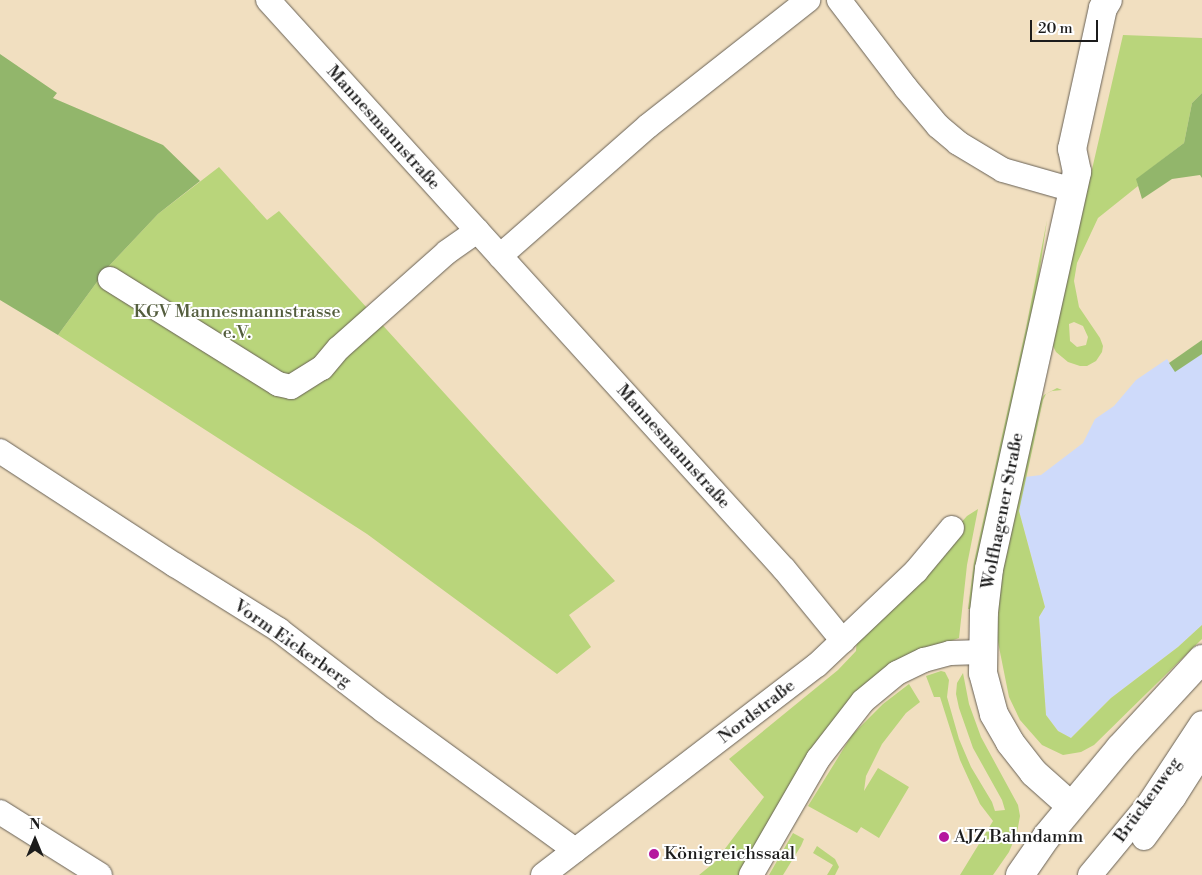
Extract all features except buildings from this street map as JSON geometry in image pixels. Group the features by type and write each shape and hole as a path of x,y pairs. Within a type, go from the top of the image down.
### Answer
{"main road":[{"name":"Wolfhagener Straße","path":"1075,181 1072,149 1103,8 1108,0"},
{"name":"Wolfhagener Straße","path":"1071,806 1034,773 1004,733 988,697 983,673 982,652 989,569 1075,181 1091,153 1121,12 1120,0"},
{"path":"1020,875 1071,806 1126,741 1202,659"}],"street":[{"name":"Mannesmannstraße","path":"268,0 784,570 842,641"},
{"path":"500,256 648,126 808,0"},
{"path":"839,0 906,88 938,126 958,143 979,158 1003,170 1075,181"},
{"path":"110,279 278,384 291,387 322,368 339,348 447,252 477,231"},
{"name":"Vorm Eickerberg","path":"0,451 167,560 279,630 383,710 575,850"},
{"name":"Nordstraße","path":"543,875 817,665 916,571 952,528"},
{"path":"751,875 818,759 840,728 863,701 897,673 924,660 950,653 982,652"},
{"name":"Brückenweg","path":"1090,875 1148,805 1202,723"},
{"name":"Brückenweg","path":"1112,875 1160,816 1202,753"},
{"path":"0,812 100,875"}],"shaded area":[{"path":"1202,354 1202,625 1178,647 1111,698 1071,738 1058,731 1046,715 1039,617 1045,607 1019,511 1025,477 1041,475 1083,443 1095,419 1114,406 1136,380 1167,359 1175,371"}],"green space":[{"path":"1123,35 1202,38 1202,93 1192,103 1184,143 1137,179 1138,186 1098,218 1077,263 1074,281 1079,307 1100,338 1103,346 1102,352 1096,361 1087,366 1068,362 1056,352 1053,346 1054,334","holes":["1074,322 1083,326 1088,337 1086,345 1077,347 1070,341 1069,324"]},
{"path":"0,54 57,93 53,98 163,145 200,181 158,214 108,267 58,335 0,300"},
{"path":"1202,93 1202,178 1200,175 1172,179 1142,199 1136,179 1184,143 1192,103"},
{"name":"KGV Mannesmannstrasse e.V.","path":"219,167 267,220 279,211 615,581 569,615 591,647 557,674 367,534 58,335 108,267 158,214"},
{"path":"1047,220 1036,296 972,609 968,609 974,562 1026,328"},
{"path":"1202,340 1202,354 1175,372 1169,363"},
{"path":"1057,388 1062,390 1046,394 1043,400 1019,511 1045,607 1039,617 1046,715 1058,731 1071,738 1111,698 1178,647 1202,625 1202,639 1094,745 1081,752 1063,755 1042,745 1020,720 1009,697 997,637 1000,583 1034,411 1044,395"},
{"path":"978,509 967,565 959,638 912,655 741,875 699,875 715,862 764,797 729,759 838,670 856,651 857,638 967,516"},
{"path":"941,671 945,672 949,680 947,697 959,739 971,767 992,802 995,811 1005,810 1002,800 973,748 959,708 956,694 957,683 963,673 969,704 981,737 1018,805 1020,816 1017,833 1009,852 993,875 960,875 993,821 980,804 960,760 940,697 934,697 926,676"},
{"path":"909,684 920,702 906,713 882,744 866,776 864,791 878,768 909,787 879,838 861,827 857,833 808,806 852,735 883,704"},
{"path":"793,833 804,839 801,846 783,875 769,875"},
{"path":"817,846 835,859 839,867 835,875 827,875 833,865 813,853"}],"place":[{"name":"AJZ Bahndamm","path":"944,837"},
{"name":"Königreichssaal","path":"654,854"}]}
